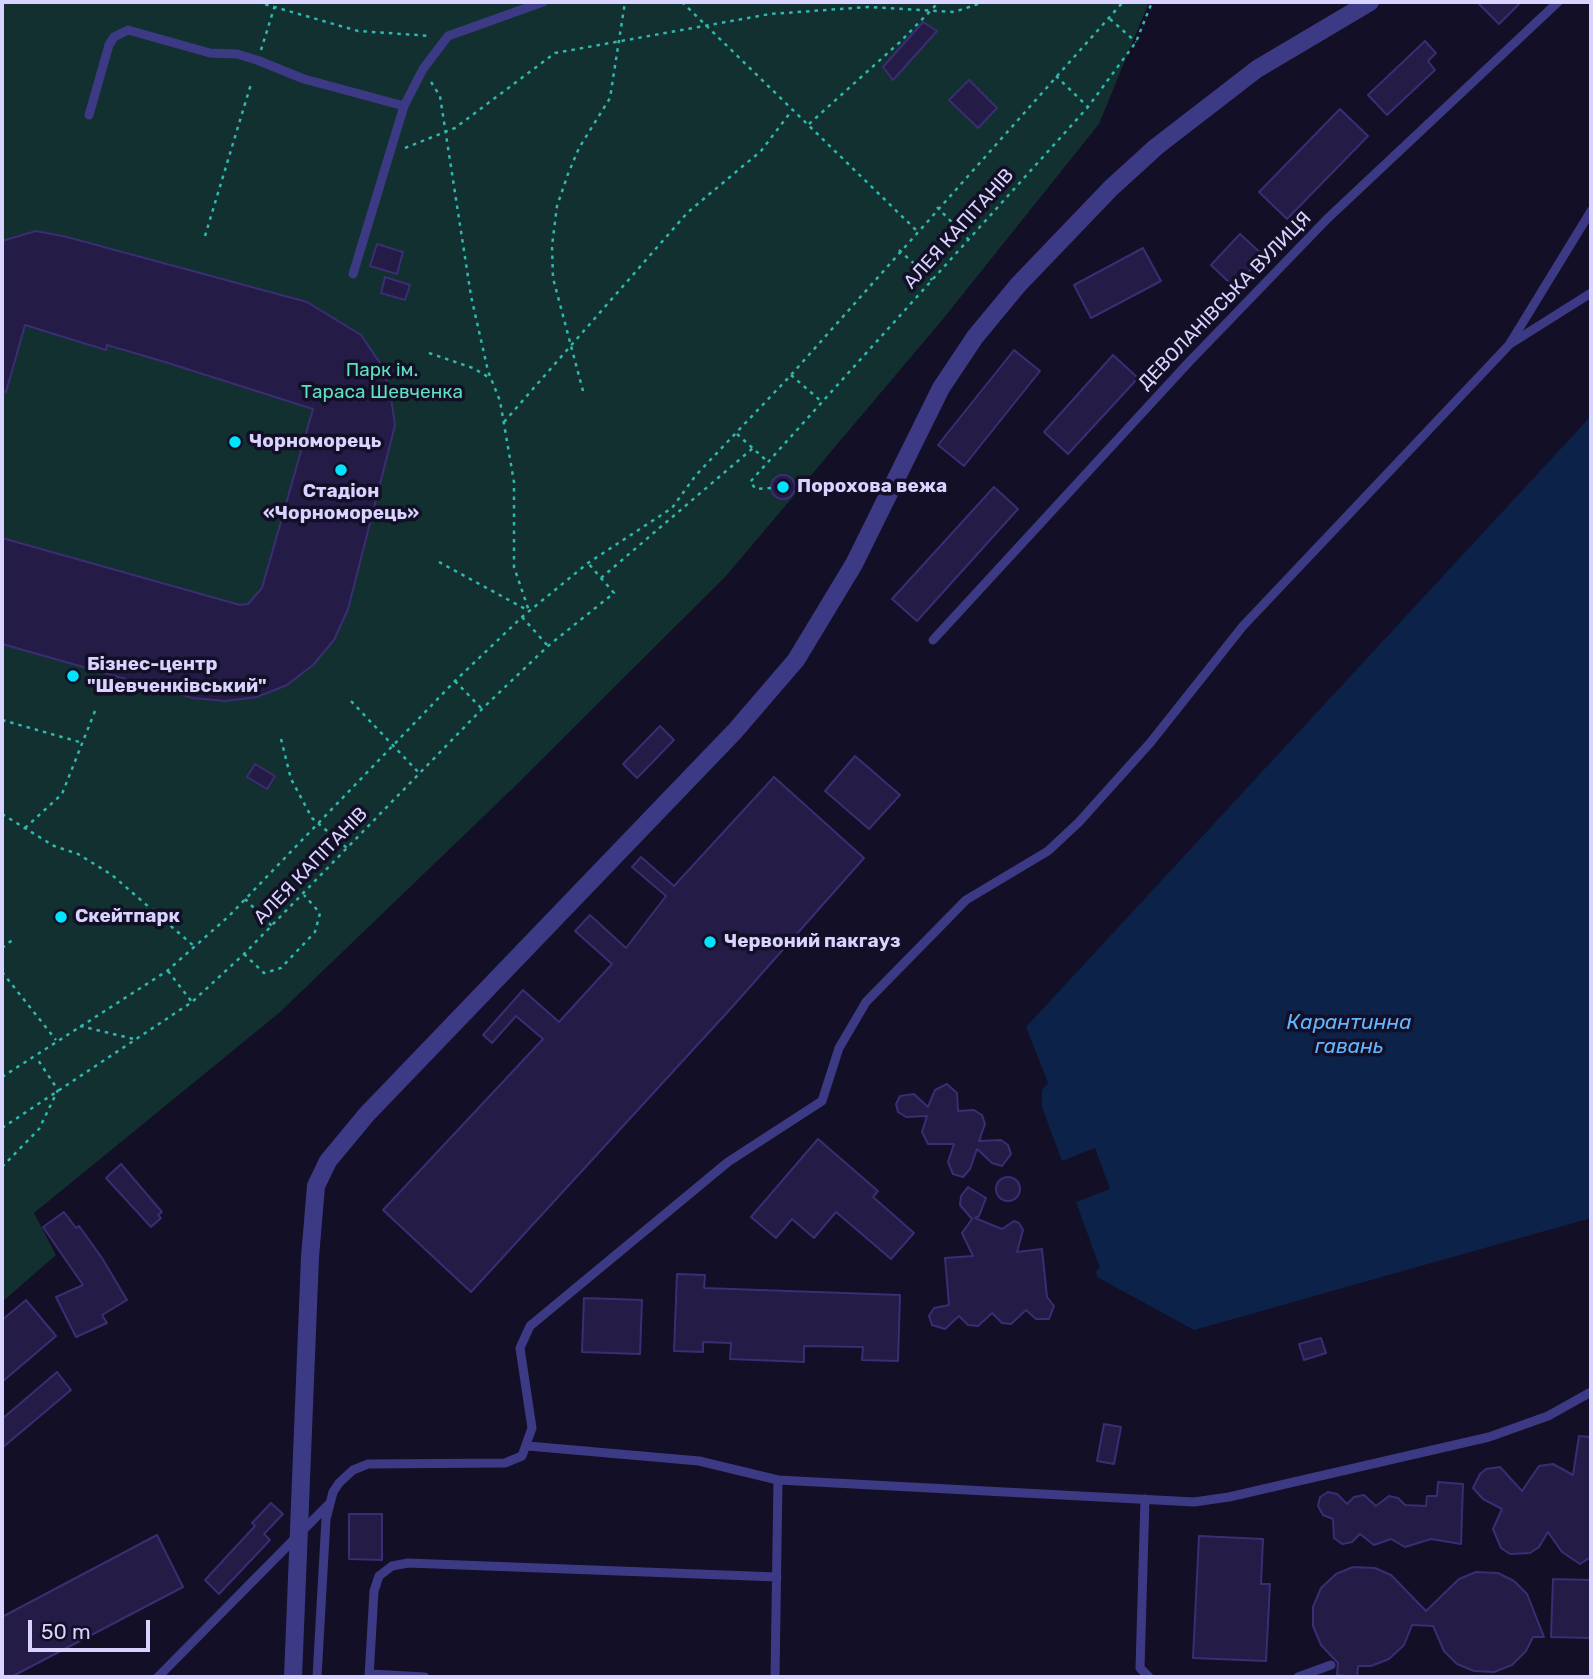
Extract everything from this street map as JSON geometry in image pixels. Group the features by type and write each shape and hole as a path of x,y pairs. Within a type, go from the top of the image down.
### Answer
{"street":[{"path":"293,1677 310,1257 316,1186 328,1161 367,1114 734,731 796,660 854,564 942,388 975,337 1018,285 1111,188 1183,126 1257,69 1370,2"}],"lane":[{"path":"353,274 404,106 423,69 449,36 543,2"},
{"name":"ДЕВОЛАНІВСЬКА ВУЛИЦЯ","path":"933,640 1189,362 1309,238 1558,2"},
{"path":"89,115 108,45 120,33 128,30 210,53 237,54 304,79 404,106"},
{"path":"158,1677 329,1503 345,1476 368,1464 505,1463 518,1459 528,1446 531,1413 520,1349 530,1326 728,1162 816,1107 825,1093 839,1048 866,1002 966,900 1048,851 1079,822 1150,743 1243,626 1509,345 1591,211"},
{"path":"1509,345 1591,293"},
{"path":"528,1446 699,1461 778,1480 1194,1502 1229,1497 1489,1437 1548,1416 1591,1392"},
{"path":"775,1677 778,1480"},
{"path":"1145,1499 1140,1668 1150,1677"},
{"path":"317,1677 329,1503"},
{"path":"425,1677 370,1676 374,1591 379,1576 393,1566 408,1563 777,1577"},
{"path":"1298,1677 1331,1665"}],"path":[{"path":"257,2 274,3 358,31 406,36 449,36"},
{"path":"583,391 553,278 552,246 557,206 579,148 610,98 625,2"},
{"path":"682,2 916,230"},
{"path":"808,124 900,42 939,2"},
{"path":"389,155 455,128 555,53 770,14 868,7 954,12 985,2"},
{"name":"АЛЕЯ КАПІТАНІВ","path":"2,1077 167,971 245,898 522,617 589,563 672,508 696,475 737,434 916,230 1123,2"},
{"name":"АЛЕЯ КАПІТАНІВ","path":"771,488 756,489 750,482 1088,107 1136,42 1152,2"},
{"path":"257,60 274,3"},
{"path":"1108,18 1136,42"},
{"path":"423,69 440,96 471,296 490,378 500,401 514,482 514,566 529,611"},
{"path":"1056,76 1088,107"},
{"path":"205,236 251,84"},
{"path":"504,422 688,212 761,151 793,109"},
{"path":"937,207 968,239"},
{"path":"899,250 932,280"},
{"path":"429,353 473,368 490,378"},
{"path":"791,374 822,402"},
{"path":"737,434 768,462"},
{"path":"589,563 601,578 753,448"},
{"path":"439,562 529,611"},
{"name":"АЛЕЯ КАПІТАНІВ","path":"2,1128 192,1002 304,895 482,709 548,646 614,593 601,578"},
{"path":"522,617 548,646"},
{"path":"456,681 482,709"},
{"path":"351,701 420,774"},
{"path":"25,828 62,794 95,711"},
{"path":"2,720 83,743"},
{"path":"281,739 291,779 318,825 348,849"},
{"path":"2,814 111,875 195,947"},
{"path":"244,954 264,973 281,968 315,932 320,913 304,895"},
{"path":"245,898 272,926"},
{"path":"2,948 15,938"},
{"path":"167,971 192,1002"},
{"path":"2,972 57,1041"},
{"path":"80,1026 134,1039"},
{"path":"2,1167 39,1129 58,1090 35,1055"}],"green space":[{"name":"Парк ім. Тараса Шевченка","path":"2,2 1149,2 1099,124 943,319 726,576 511,790 279,1013 34,1213 56,1255 2,1302"}],"water":[{"name":"Карантинна гавань","path":"1591,416 1591,1218 1194,1330 1097,1277 1096,1271 1100,1268 1076,1202 1110,1189 1095,1148 1062,1161 1042,1107 1042,1090 1048,1083 1026,1027"}],"building":[{"path":"1477,2 1521,2 1499,24"},
{"path":"923,22 937,31 893,80 883,67"},
{"path":"1425,41 1436,53 1428,61 1435,70 1387,115 1368,95"},
{"path":"969,80 997,108 978,128 949,100"},
{"path":"1340,109 1368,136 1287,219 1259,192"},
{"name":"Стадіон «Чорноморець»","path":"36,231 307,302 361,335 380,363 390,391 395,425 348,609 334,640 313,665 287,685 257,697 225,701 193,698 2,644 2,538 240,605 248,604 262,588 313,409 107,345 106,350 25,325 6,392 2,391 2,241"},
{"path":"1240,234 1264,256 1234,287 1211,265"},
{"path":"377,244 403,252 397,274 370,266"},
{"path":"1143,248 1161,281 1091,318 1074,285"},
{"path":"385,277 410,285 405,300 381,293"},
{"path":"1014,350 1040,371 964,466 938,445"},
{"path":"1113,355 1138,378 1068,454 1044,432"},
{"name":"Порохова вежа","path":"783,475 791,479 795,487 791,495 783,499 775,495 771,487 775,479"},
{"path":"994,487 1018,509 917,621 892,599"},
{"path":"660,726 674,740 637,778 623,764"},
{"path":"855,756 900,795 869,829 825,791"},
{"path":"255,764 275,776 267,789 247,777"},
{"path":"774,777 864,858 733,1006 471,1292 383,1210 543,1039 516,1016 492,1043 483,1035 523,990 559,1022 612,964 575,931 590,915 626,948 666,896 632,867 641,857 674,886"},
{"path":"947,1084 957,1093 958,1111 974,1110 982,1115 985,1124 979,1141 1001,1140 1008,1145 1011,1154 1002,1166 992,1163 977,1149 970,1169 963,1177 953,1174 948,1162 954,1144 928,1144 922,1132 927,1116 906,1117 898,1112 896,1104 900,1096 914,1094 928,1107 935,1090"},
{"path":"818,1139 878,1191 873,1197 914,1233 891,1259 836,1212 814,1238 792,1219 776,1238 751,1217"},
{"path":"121,1164 162,1212 158,1215 161,1218 151,1227 106,1178"},
{"path":"1008,1177 1017,1180 1020,1189 1017,1198 1008,1201 999,1198 996,1189 999,1180"},
{"path":"968,1187 986,1198 979,1216 975,1218 1002,1229 1014,1221 1019,1223 1023,1230 1017,1252 1042,1249 1047,1297 1054,1306 1049,1319 1036,1319 1026,1310 1011,1324 1002,1323 992,1313 978,1326 968,1325 959,1316 945,1329 932,1325 929,1316 934,1308 949,1305 945,1258 973,1256 962,1233 972,1219 960,1205 961,1196"},
{"path":"64,1212 76,1228 79,1226 102,1258 127,1300 102,1315 107,1323 76,1337 56,1297 83,1285 43,1227"},
{"path":"677,1274 705,1275 704,1288 900,1295 898,1361 862,1360 863,1347 804,1346 804,1362 730,1359 731,1343 703,1342 703,1352 674,1351"},
{"path":"584,1298 642,1300 640,1354 582,1352"},
{"path":"26,1300 56,1336 2,1382 2,1320"},
{"path":"1321,1338 1326,1353 1304,1360 1299,1344"},
{"path":"57,1372 71,1390 2,1448 2,1419"},
{"path":"1104,1424 1121,1427 1114,1464 1097,1461"},
{"path":"1579,1436 1591,1437 1591,1557 1580,1564 1562,1552 1548,1532 1539,1547 1530,1553 1510,1554 1501,1548 1493,1529 1502,1509 1483,1499 1473,1488 1480,1474 1486,1469 1500,1467 1522,1491 1539,1466 1553,1464 1573,1475"},
{"path":"1438,1482 1463,1484 1461,1544 1431,1539 1405,1547 1391,1539 1374,1545 1360,1534 1352,1542 1342,1544 1334,1538 1333,1519 1323,1515 1318,1506 1320,1497 1328,1492 1337,1494 1347,1504 1354,1497 1364,1495 1376,1506 1389,1496 1398,1498 1405,1505 1426,1506 1427,1496 1437,1496"},
{"path":"271,1503 283,1514 264,1534 270,1540 219,1594 205,1580 255,1526 252,1523"},
{"path":"349,1514 382,1514 382,1560 349,1559"},
{"path":"157,1535 183,1587 11,1677 2,1677 2,1617"},
{"path":"1199,1536 1263,1539 1261,1584 1270,1584 1266,1661 1193,1658"},
{"path":"1353,1567 1375,1568 1391,1575 1426,1611 1459,1579 1476,1572 1498,1573 1514,1581 1527,1594 1544,1637 1533,1637 1526,1651 1512,1665 1494,1672 1474,1671 1457,1664 1444,1651 1433,1626 1412,1625 1404,1645 1389,1659 1371,1666 1358,1666 1357,1677 1337,1675 1338,1663 1321,1645 1313,1626 1313,1607 1321,1588 1336,1574"},
{"path":"1553,1579 1591,1580 1590,1638 1551,1637"}],"place":[{"name":"Чорноморець","path":"235,442"},
{"name":"Стадіон «Чорноморець»","path":"341,470"},
{"name":"Порохова вежа","path":"783,487"},
{"name":"Бізнес-центр \"Шевченківський\"","path":"73,676"},
{"name":"Скейтпарк","path":"61,917"},
{"name":"Червоний пакгауз","path":"710,942"}]}
